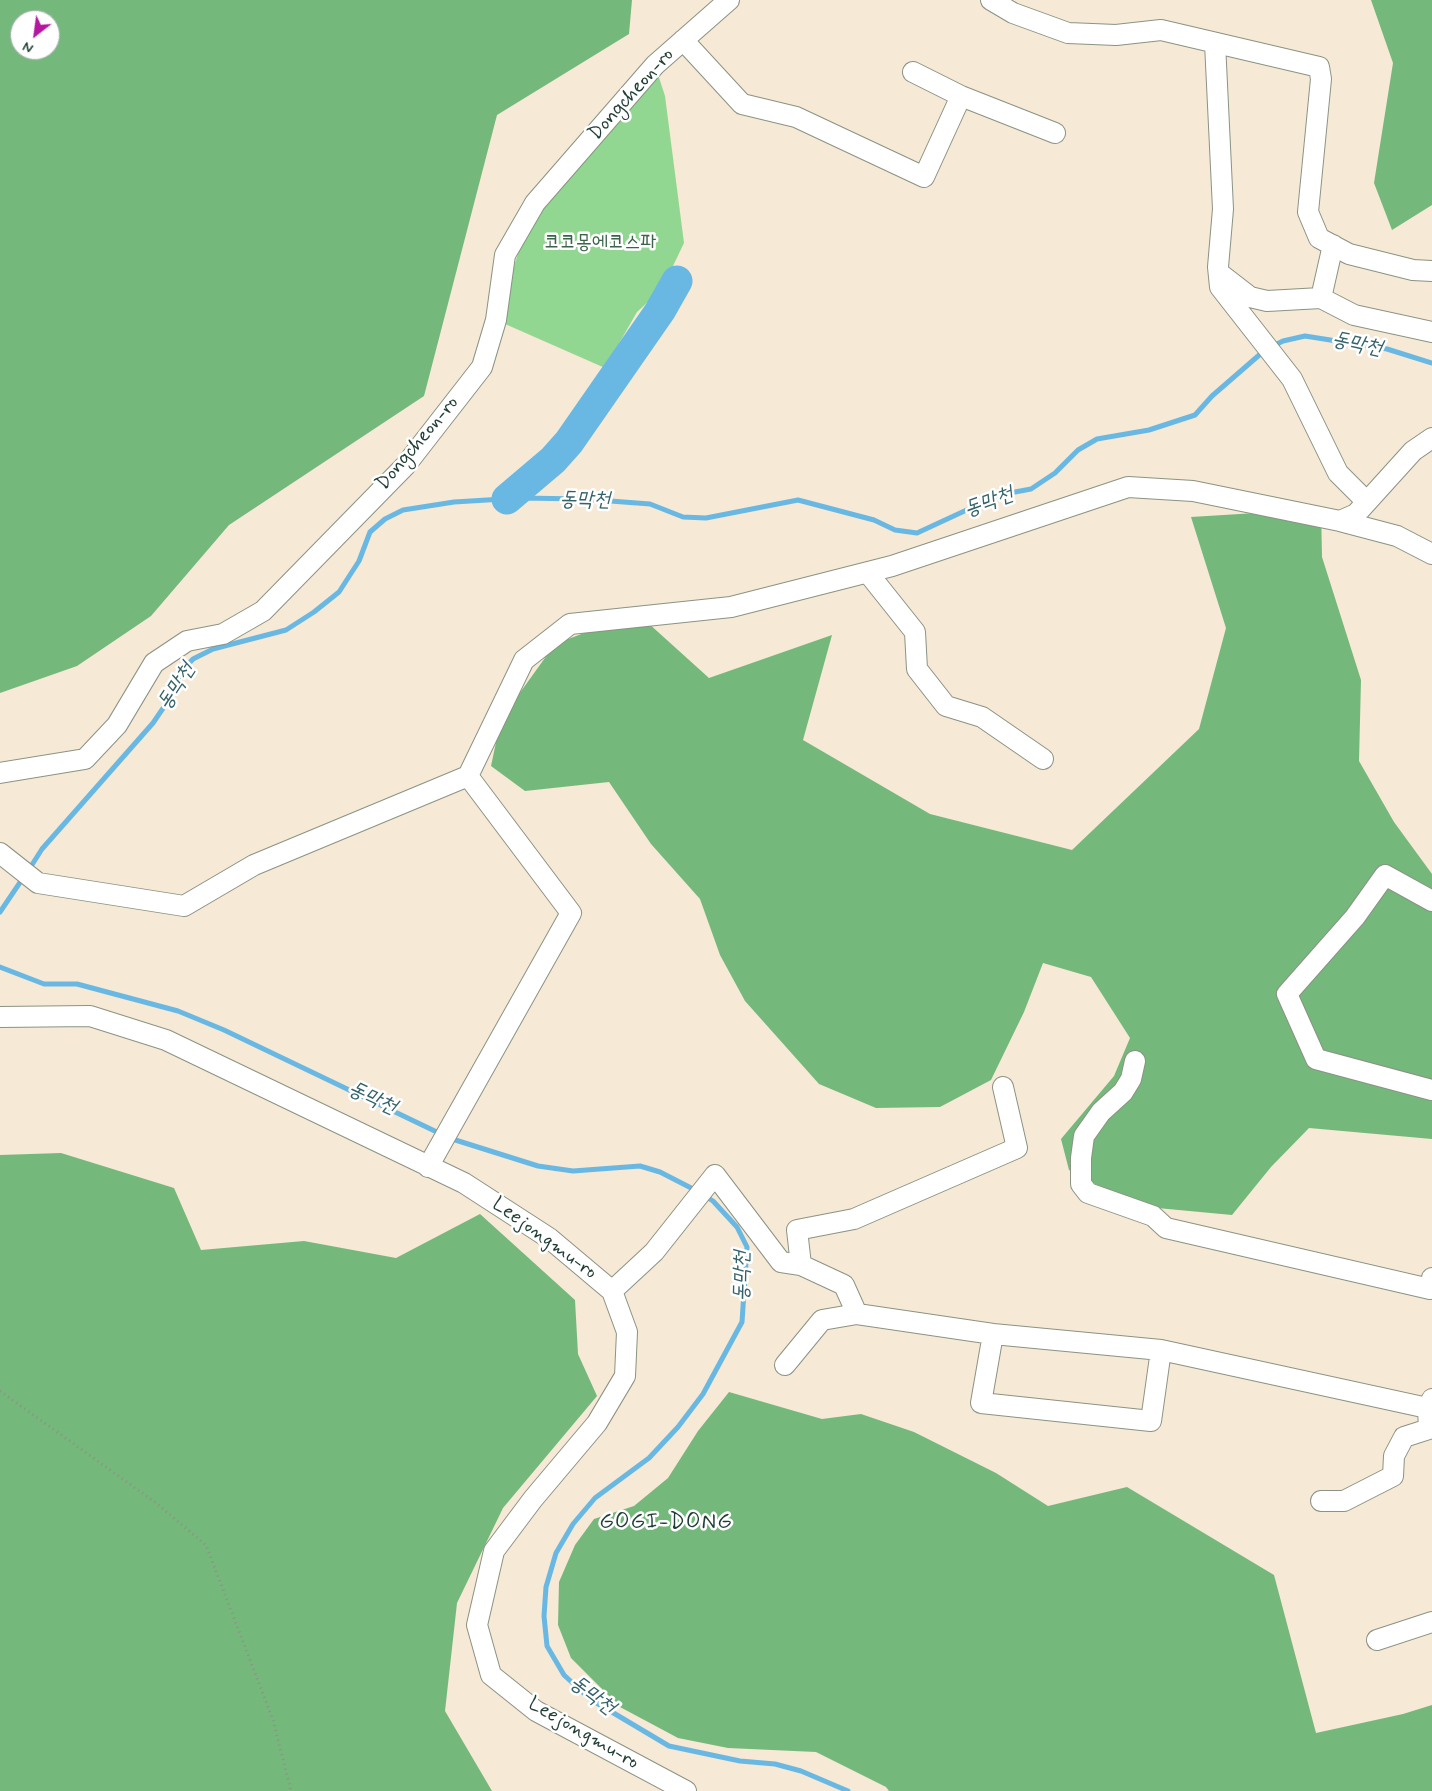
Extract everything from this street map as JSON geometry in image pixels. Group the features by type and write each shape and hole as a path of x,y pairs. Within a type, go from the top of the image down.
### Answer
{"street":[{"name":"Dongcheon-ro","path":"0,773 85,759 117,726 154,663 187,641 223,634 263,611 405,466 482,366 496,320 506,256 535,203 655,65 729,0"},
{"path":"991,0 1013,13 1068,34 1116,35 1161,30 1318,67 1321,79 1308,212 1319,238 1349,254 1413,270 1432,271"},
{"path":"683,40 742,104 796,117 924,177 961,96"},
{"path":"1215,43 1223,209 1219,273 1220,287 1292,379 1338,473 1367,502"},
{"path":"913,72 961,96 1055,133"},
{"path":"1321,298 1333,245"},
{"path":"1219,273 1250,297 1267,301 1321,298 1354,315 1432,332"},
{"path":"1340,521 1356,514 1413,451 1432,438"},
{"path":"0,853 38,883 184,906 254,865 468,776 524,660 570,624 731,607 868,572 1128,487 1193,491 1340,521 1397,536 1432,554"},
{"path":"868,572 915,632 918,669 946,706 982,717 1044,759"},
{"path":"428,1167 571,913 468,776"},
{"path":"1432,901 1385,875 1355,917 1287,994 1316,1059 1432,1090"},
{"name":"Leejongmu-ro","path":"0,1017 90,1016 166,1040 428,1167 464,1182 549,1238 612,1291 627,1332 625,1376 597,1423 532,1498 494,1551 477,1625 491,1675 536,1711 686,1791"},
{"path":"1135,1061 1131,1079 1123,1092 1101,1112 1084,1136 1081,1184 1088,1193 1153,1216 1166,1228 1431,1286"},
{"path":"800,1265 797,1230 854,1218 1017,1148 1002,1087"},
{"path":"612,1291 654,1252 715,1175 781,1262 800,1265 844,1285 858,1314"},
{"path":"785,1365 822,1320 858,1314 993,1334 1161,1350 1431,1406 1429,1429 1404,1437 1394,1456 1393,1476 1344,1501 1321,1500"},
{"path":"993,1334 981,1403 1151,1421 1161,1350"},
{"path":"1377,1640 1432,1622"}],"path":[{"path":"0,1391 156,1503 206,1544 273,1720 291,1791"}],"green space":[{"path":"0,0 632,0 629,34 497,115 424,396 229,525 151,616 77,666 0,693"},
{"path":"1371,0 1432,0 1432,205 1392,230 1374,183 1393,63"},
{"name":"코코몽에코스파","path":"655,65 665,96 684,243 662,289 637,312 605,368 496,320 535,203"},
{"path":"1321,509 1322,557 1361,680 1359,761 1394,822 1432,874 1432,1139 1309,1128 1271,1167 1232,1215 1136,1206 1069,1170 1061,1139 1114,1076 1130,1038 1091,977 1043,963 1024,1012 991,1080 940,1107 876,1108 819,1084 745,1001 720,955 700,899 651,844 609,782 525,791 491,766 501,719 555,644 637,613 709,678 832,635 803,740 930,814 1072,850 1199,729 1226,628 1191,517"},
{"path":"61,1153 174,1188 201,1250 304,1241 396,1258 480,1214 575,1300 578,1354 597,1396 503,1508 457,1603 445,1711 492,1791 0,1791 0,1155"},
{"path":"729,1392 822,1419 861,1414 914,1432 996,1473 1048,1506 1127,1487 1274,1575 1316,1733 1403,1714 1432,1705 1432,1791 889,1791 886,1787 816,1752 728,1748 678,1738 620,1707 571,1658 558,1625 559,1582 575,1545 594,1519 634,1506 668,1478 698,1431"}],"waterway":[{"name":"동막천","path":"507,499 553,460 569,442 660,311 677,281"},
{"name":"동막천","path":"1273,346 1283,341 1305,336 1387,349 1432,363"},
{"name":"동막천","path":"28,871 42,849 153,723 170,698 181,672 193,659 213,649 286,630 314,612 339,592 359,561 370,532 385,519 403,510 454,502 520,498 584,499 650,504 683,517 706,518 798,500 874,520 895,530 917,533 999,495 1031,489 1055,473 1078,450 1097,439 1149,430 1195,415 1212,396 1265,350"},
{"name":"동막천","path":"0,912 23,878"},
{"name":"동막천","path":"0,967 44,984 77,984 178,1011 224,1030 441,1134"},
{"name":"동막천","path":"449,1138 538,1166 573,1171 640,1166 660,1172 697,1191"},
{"name":"동막천","path":"705,1196 713,1201 737,1227 747,1247 742,1322 703,1394 678,1427 649,1458 595,1498 573,1524 556,1553 546,1587 544,1616 547,1646 564,1675 590,1699 669,1746 740,1761 775,1764 801,1771 848,1791"}],"district":[{"name":"GOGI-DONG","path":"666,1523"}]}
